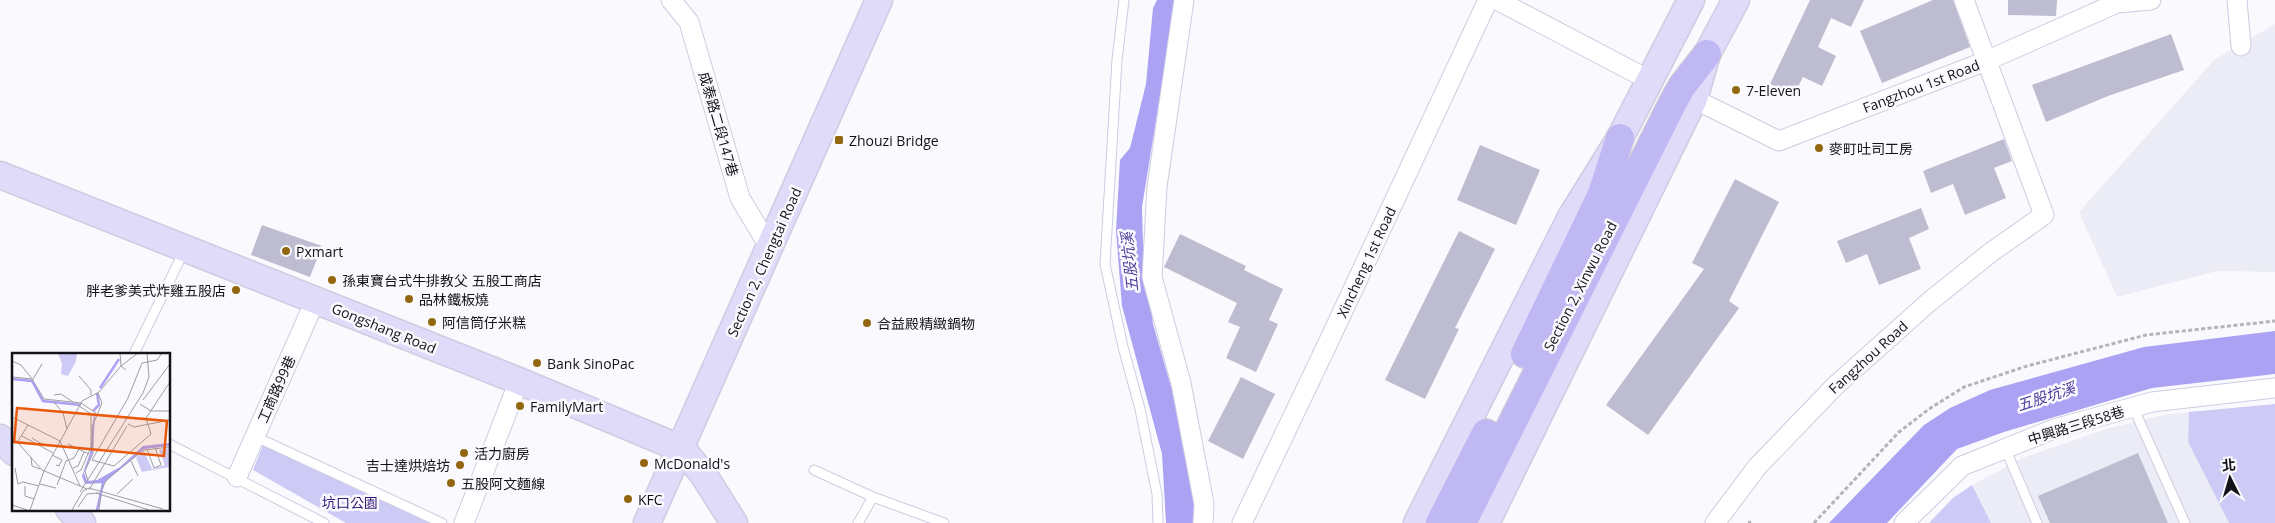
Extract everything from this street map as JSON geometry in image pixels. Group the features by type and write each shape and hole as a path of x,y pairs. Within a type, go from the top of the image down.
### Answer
{"main road":[{"name":"Section 2, Chengtai Road","path":"648,523 879,0"},
{"name":"Section 2, Xinwu Road","path":"1417,523 1570,217 1620,138 1691,0"},
{"name":"Section 2, Xinwu Road","path":"1486,523 1694,99 1708,54 1736,0"},
{"name":"Section 2, Xinwu Road","path":"1440,523 1682,86 1708,54"},
{"name":"Section 2, Xinwu Road","path":"1462,523 1540,345 1602,194 1620,138"},
{"name":"Gongshang Road","path":"0,175 519,381 682,448 703,474 734,523"},
{"path":"0,438 12,450"},
{"path":"69,510 82,523"}],"street":[{"name":"成泰路二段147巷","path":"671,0 689,22 740,198 770,248"},
{"path":"1184,0 1157,187 1152,276 1181,383 1204,504 1203,523"},
{"name":"Xincheng 1st Road","path":"1242,523 1328,345 1488,0"},
{"path":"1497,0 1650,80"},
{"path":"1964,0 1986,61"},
{"name":"Fangzhou 1st Road","path":"1694,99 1779,141 1986,61 2117,3 2151,0"},
{"path":"2237,0 2241,46"},
{"name":"Fangzhou Road","path":"1715,523 1757,466 1835,386 1929,302 1990,253 2044,215 1986,61"},
{"name":"工商路99巷","path":"237,477 315,301"},
{"path":"464,523 519,381"},
{"name":"中興路三段58巷","path":"1904,523 1962,466 2054,429 2161,401 2275,388"}],"lane":[{"path":"1124,0 1117,60 1105,264 1123,347 1140,410 1157,494 1158,523"},
{"path":"134,353 185,250"},
{"path":"2133,407 2185,523"},
{"path":"256,436 442,523"},
{"path":"170,444 237,477 320,522"},
{"path":"2005,448 2037,523"},
{"path":"814,470 873,497 944,523"},
{"path":"858,523 873,497"}],"path":[{"path":"1814,523 1899,432 1929,409 1964,387 2027,366 2146,335 2275,321"}],"shaded area":[{"path":"2275,24 2275,272 2217,271 2117,297 2079,212 2214,60"},
{"path":"2189,412 2188,442 2229,523 1991,523 1972,485 2025,457 2109,428 2163,415"}],"green space":[{"path":"2275,404 2275,523 2229,523 2188,442 2189,412"},
{"name":"坑口公園","path":"266,438 432,518 431,523 346,523 253,470"},
{"path":"1972,485 1991,523 1929,523 1953,498"}],"water":[{"name":"五股坑溪","path":"1157,0 1174,0 1174,9 1142,207 1143,243 1153,324 1178,411 1193,476 1195,523 1166,523 1162,454 1122,306 1116,231 1120,160 1130,148 1146,84 1153,8"},
{"name":"五股坑溪","path":"2275,331 2275,374 2152,388 2004,432 1957,449 1887,523 1829,523 1924,425 1950,408 1990,390 2144,347"}],"building":[{"path":"1810,0 1864,0 1851,27 1831,18 1818,47 1836,56 1822,86 1803,77 1794,95 1770,84"},
{"path":"1933,0 1953,0 1970,47 1882,83 1860,31"},
{"path":"2008,0 2057,0 2056,16 2008,15"},
{"path":"2171,34 2184,70 2108,96 2046,122 2032,85"},
{"path":"2004,139 2012,161 1994,168 2006,198 1965,215 1953,184 1931,193 1923,171"},
{"path":"1480,145 1540,170 1516,225 1457,200"},
{"path":"1735,179 1779,202 1729,301 1739,308 1648,435 1606,405 1704,269 1692,263"},
{"path":"1921,208 1929,229 1909,238 1921,269 1879,285 1867,254 1846,263 1837,241"},
{"name":"Pxmart","path":"262,225 322,246 310,277 251,255"},
{"path":"1459,231 1495,249 1455,328 1459,329 1425,399 1385,380"},
{"path":"1180,234 1246,266 1244,270 1283,289 1269,320 1278,324 1256,372 1226,358 1240,327 1228,322 1237,303 1164,267"},
{"path":"1241,377 1275,394 1243,459 1208,441"},
{"path":"2138,453 2168,523 2050,523 2038,496"}],"place":[{"name":"7-Eleven","path":"1736,90"},
{"name":"Zhouzi Bridge","path":"839,140"},
{"name":"麥町吐司工房","path":"1819,148"},
{"name":"Pxmart","path":"286,251"},
{"name":"孫東寶台式牛排教父 五股工商店","path":"332,280"},
{"name":"胖老爹美式炸雞五股店","path":"236,290"},
{"name":"品林鐵板燒","path":"409,299"},
{"name":"阿信筒仔米糕","path":"432,322"},
{"name":"合益殿精緻鍋物","path":"867,323"},
{"name":"Bank SinoPac","path":"537,363"},
{"name":"FamilyMart","path":"520,406"},
{"name":"活力廚房","path":"464,453"},
{"name":"McDonald's","path":"644,463"},
{"name":"吉士達烘焙坊","path":"460,465"},
{"name":"五股阿文麵線","path":"451,483"},
{"name":"KFC","path":"628,499"}]}
